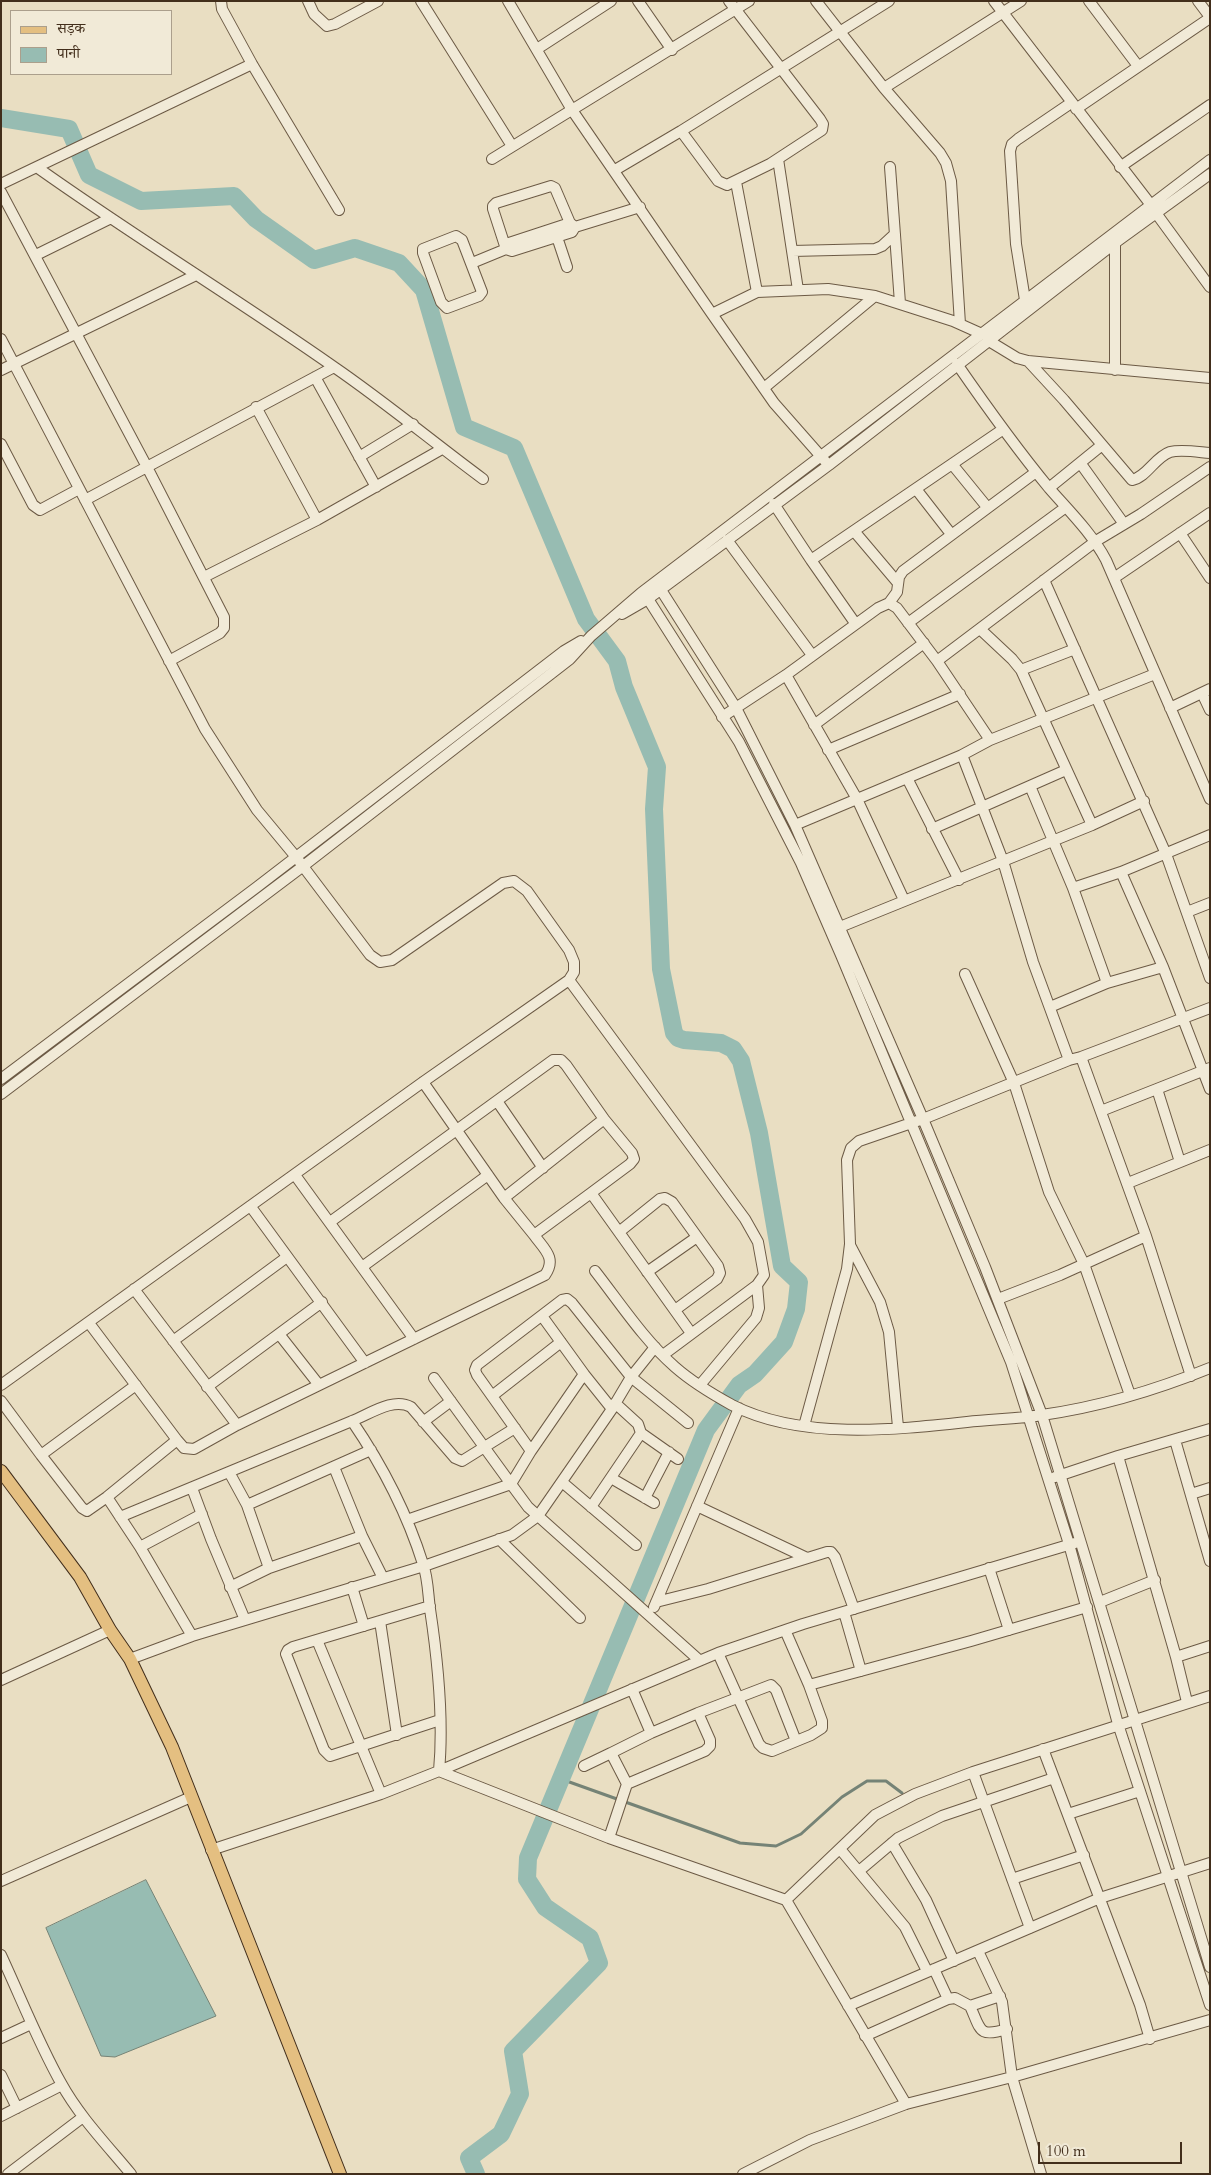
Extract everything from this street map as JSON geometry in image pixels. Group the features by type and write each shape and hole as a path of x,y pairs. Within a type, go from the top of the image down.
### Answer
{"main road":[{"path":"1,1471 80,1577 110,1630 130,1659 172,1747 340,2174"}],"street":[{"path":"221,1 222,9 252,64 338,210"},
{"path":"308,1 314,14 327,26 335,24 378,1"},
{"path":"421,1 512,146"},
{"path":"508,1 572,110 615,170 712,314 774,403 829,465"},
{"path":"537,49 611,1"},
{"path":"638,1 672,50"},
{"path":"681,131 718,180 727,186 778,159 818,135 822,130 823,124 729,1"},
{"path":"492,159 749,1"},
{"path":"816,1 884,88 940,153 949,171 960,324"},
{"path":"615,170 840,33 889,1"},
{"path":"994,1 1154,209 1210,287"},
{"path":"884,88 1021,1"},
{"path":"1089,1 1138,66"},
{"path":"1025,300 1016,244 1010,151 1012,144 1138,66 1210,18 1198,1"},
{"path":"1,184 38,168 252,64"},
{"path":"1120,167 1210,105"},
{"path":"778,159 798,290"},
{"path":"1,1079 296,857 564,651 591,636 614,618 641,592 821,456 1115,243 1210,160"},
{"path":"890,167 900,303"},
{"path":"38,168 109,218 334,367 414,424 442,449 483,479"},
{"path":"614,618 648,600 774,504 829,465 957,364 1025,300 1154,209 1210,174"},
{"path":"736,182 757,292"},
{"path":"472,263 506,249 512,251 556,232 572,232 573,225 555,188 551,186 496,203 493,209 506,249"},
{"path":"1,192 147,466 224,617 224,628 220,633 169,661"},
{"path":"573,225 640,207"},
{"path":"36,255 109,218"},
{"path":"556,232 567,266"},
{"path":"792,251 875,249 882,246 895,234"},
{"path":"458,236 462,240 472,263 482,294 447,308 441,302 423,249 458,236"},
{"path":"1115,243 1115,370"},
{"path":"1,370 196,275"},
{"path":"712,314 757,292 828,289 875,296 960,324 986,337 1018,358 1028,361 1210,378"},
{"path":"764,388 875,296"},
{"path":"1,339 205,729 257,810 296,857 370,955 380,962 392,960 503,883 514,881 527,891 569,950 574,962 574,972 570,980 423,1082 1,1385"},
{"path":"1028,361 1132,480 1138,478 1163,456 1172,451 1210,453"},
{"path":"957,364 1002,430 1049,488 1096,541 1114,578 1210,799"},
{"path":"85,500 334,367"},
{"path":"315,377 376,487"},
{"path":"256,407 317,520"},
{"path":"359,457 414,424"},
{"path":"811,560 1002,430"},
{"path":"1,444 33,505 37,509 40,510 79,489"},
{"path":"1049,488 1082,464 1102,445"},
{"path":"204,577 317,520 442,449"},
{"path":"952,464 987,507"},
{"path":"1082,464 1124,524"},
{"path":"937,661 1096,541 1210,467"},
{"path":"722,717 786,675 855,623 889,604 897,592 903,570 1036,472"},
{"path":"916,489 951,534"},
{"path":"774,504 855,623"},
{"path":"908,622 1066,507"},
{"path":"1114,578 1210,512"},
{"path":"854,531 898,583"},
{"path":"1180,533 1210,578"},
{"path":"727,540 812,655"},
{"path":"1044,580 1166,854 1210,978"},
{"path":"661,590 736,708 795,825 911,1122 1011,1362 1069,1544 1118,1724 1210,2005"},
{"path":"648,600 739,742 835,929 923,1119 998,1299 1042,1415 1210,1967"},
{"path":"889,604 897,608 924,643 990,740"},
{"path":"980,629 1021,670 1092,825"},
{"path":"1,1094 302,867 570,659 591,636"},
{"path":"814,725 924,643"},
{"path":"1021,670 1075,649"},
{"path":"795,825 962,755 990,740 1155,674"},
{"path":"786,675 857,799 904,900"},
{"path":"1170,708 1206,691 1210,710"},
{"path":"828,750 960,694"},
{"path":"962,755 1003,861 1033,962 1068,1060"},
{"path":"932,829 1066,770"},
{"path":"907,778 958,880"},
{"path":"1030,786 1074,888 1107,983"},
{"path":"835,929 1092,825 1144,802"},
{"path":"1074,888 1121,872 1210,836"},
{"path":"1121,872 1163,967 1182,1018 1206,1069 1210,1089"},
{"path":"1187,912 1210,903"},
{"path":"1050,1007 1107,983 1163,967"},
{"path":"965,974 1014,1083 1049,1192 1084,1264 1130,1395"},
{"path":"570,980 752,1230 758,1242 764,1275 757,1285 663,1355"},
{"path":"804,1426 847,1269 850,1244 847,1160 851,1148 859,1141 923,1119 1068,1060 1081,1057 1210,1008"},
{"path":"1081,1057 1128,1183 1190,1376"},
{"path":"330,1222 554,1060 561,1060 604,1119 632,1153 634,1159 630,1164 534,1235"},
{"path":"1102,1111 1206,1069"},
{"path":"89,1323 177,1440 184,1448 194,1449 237,1425 545,1275 551,1266 551,1259 504,1198 423,1082"},
{"path":"1157,1089 1180,1162"},
{"path":"497,1101 543,1168"},
{"path":"504,1198 604,1119"},
{"path":"1128,1183 1210,1150"},
{"path":"295,1175 414,1339"},
{"path":"362,1267 488,1175"},
{"path":"591,1193 691,1333"},
{"path":"619,1232 660,1199 665,1198 672,1202 718,1266 720,1273 717,1278 674,1310"},
{"path":"251,1206 365,1363"},
{"path":"998,1299 1146,1236"},
{"path":"647,1272 697,1237"},
{"path":"850,1244 880,1302 889,1332 898,1428"},
{"path":"173,1341 287,1257"},
{"path":"595,1271 655,1347 675,1368 735,1406 804,1426 846,1430 898,1428 1042,1415 1089,1406 1130,1395 1210,1368"},
{"path":"703,1387 756,1318 759,1308 757,1285"},
{"path":"134,1289 237,1425"},
{"path":"530,1450 475,1370 477,1365 562,1300 572,1303 631,1377 688,1423"},
{"path":"207,1387 322,1302"},
{"path":"542,1316 584,1374 614,1406 638,1424 641,1433 678,1459"},
{"path":"279,1334 319,1385"},
{"path":"492,1396 561,1342"},
{"path":"130,1659 192,1636 424,1566 512,1534 538,1516 614,1406 631,1377 655,1347"},
{"path":"407,1520 511,1484 530,1450 584,1374"},
{"path":"434,1378 528,1507 699,1660"},
{"path":"41,1455 136,1385"},
{"path":"1,1401 86,1511 107,1497 177,1440"},
{"path":"424,1422 451,1401"},
{"path":"120,1517 394,1403 403,1402 411,1407 455,1458 462,1461 515,1428"},
{"path":"650,1616 697,1506 735,1406"},
{"path":"352,1421 371,1450 407,1520 424,1566 436,1649 441,1747 439,1772"},
{"path":"1049,1479 1210,1428"},
{"path":"591,1507 641,1433"},
{"path":"1175,1440 1210,1561"},
{"path":"247,1505 371,1450"},
{"path":"611,1478 650,1501 669,1452"},
{"path":"1118,1456 1155,1580 1187,1702"},
{"path":"334,1467 362,1536 383,1578"},
{"path":"229,1472 247,1505 268,1568"},
{"path":"562,1482 636,1545"},
{"path":"192,1488 230,1587 245,1620"},
{"path":"1191,1494 1210,1488"},
{"path":"107,1497 140,1547 192,1636"},
{"path":"697,1506 807,1558"},
{"path":"140,1547 202,1514"},
{"path":"230,1587 268,1568 362,1536"},
{"path":"499,1540 580,1618"},
{"path":"211,1850 381,1794 439,1772 718,1653 785,1630 1069,1544 1081,1542"},
{"path":"656,1602 708,1589 831,1552 836,1557 854,1609"},
{"path":"989,1568 1009,1630"},
{"path":"1100,1602 1155,1580"},
{"path":"352,1587 364,1626"},
{"path":"430,1606 293,1647 286,1654 324,1750 330,1756 440,1720"},
{"path":"808,1685 1087,1607"},
{"path":"844,1612 861,1671"},
{"path":"380,1621 397,1735"},
{"path":"1,1680 110,1630"},
{"path":"718,1653 763,1748 772,1751 818,1732 822,1728 822,1721 785,1630"},
{"path":"317,1640 381,1794"},
{"path":"1176,1657 1210,1646"},
{"path":"584,1766 651,1733 767,1686 774,1686 796,1741"},
{"path":"632,1689 651,1733"},
{"path":"786,1900 875,1815 915,1794 973,1772 1210,1696"},
{"path":"626,1787 705,1751 710,1746 710,1740 698,1713"},
{"path":"1044,1750 1140,2005 1150,2039"},
{"path":"610,1838 626,1787 611,1753"},
{"path":"439,1772 610,1838 786,1900 906,2104"},
{"path":"973,1772 1030,1928"},
{"path":"859,1871 898,1838 942,1816 983,1800 1054,1778"},
{"path":"1068,1814 1140,1791"},
{"path":"1,1881 191,1797"},
{"path":"892,1843 926,1900 954,1961"},
{"path":"840,1849 905,1927 948,1999"},
{"path":"1012,1879 1084,1855"},
{"path":"848,2006 1100,1898 1210,1863"},
{"path":"978,1951 1000,1996 1007,2029 1012,2077 1041,2174"},
{"path":"2,1959 31,2024 62,2085 83,2117 131,2174"},
{"path":"970,2006 1000,1996"},
{"path":"866,2036 948,1999 955,1998 970,2006 985,2033 990,2034 1007,2029"},
{"path":"743,2174 810,2140 906,2104 1150,2039 1210,2020"},
{"path":"1,2038 31,2024"},
{"path":"1,2075 17,2108"},
{"path":"1,2116 62,2085"},
{"path":"8,2174 83,2117"},
{"path":"1,2169 4,2174"}],"water":[{"path":"146,1880 216,2016 115,2057 101,2056 46,1928"}],"waterway":[{"path":"1,118 69,129 89,175 141,201 234,196 256,219 314,260 355,248 399,263 424,290 464,427 514,448 586,619 617,661 624,687 657,767 654,809 661,969 674,1033 678,1038 684,1040 721,1043 733,1049 741,1061 759,1133 782,1266 799,1282 796,1309 784,1342 755,1374 739,1385 706,1430 528,1858 527,1879 545,1907 590,1938 599,1963 513,2051 520,2094 501,2134 469,2158 476,2174"},
{"path":"561,1779 740,1843 776,1846 801,1834 842,1797 867,1781 886,1781 902,1793"}]}
